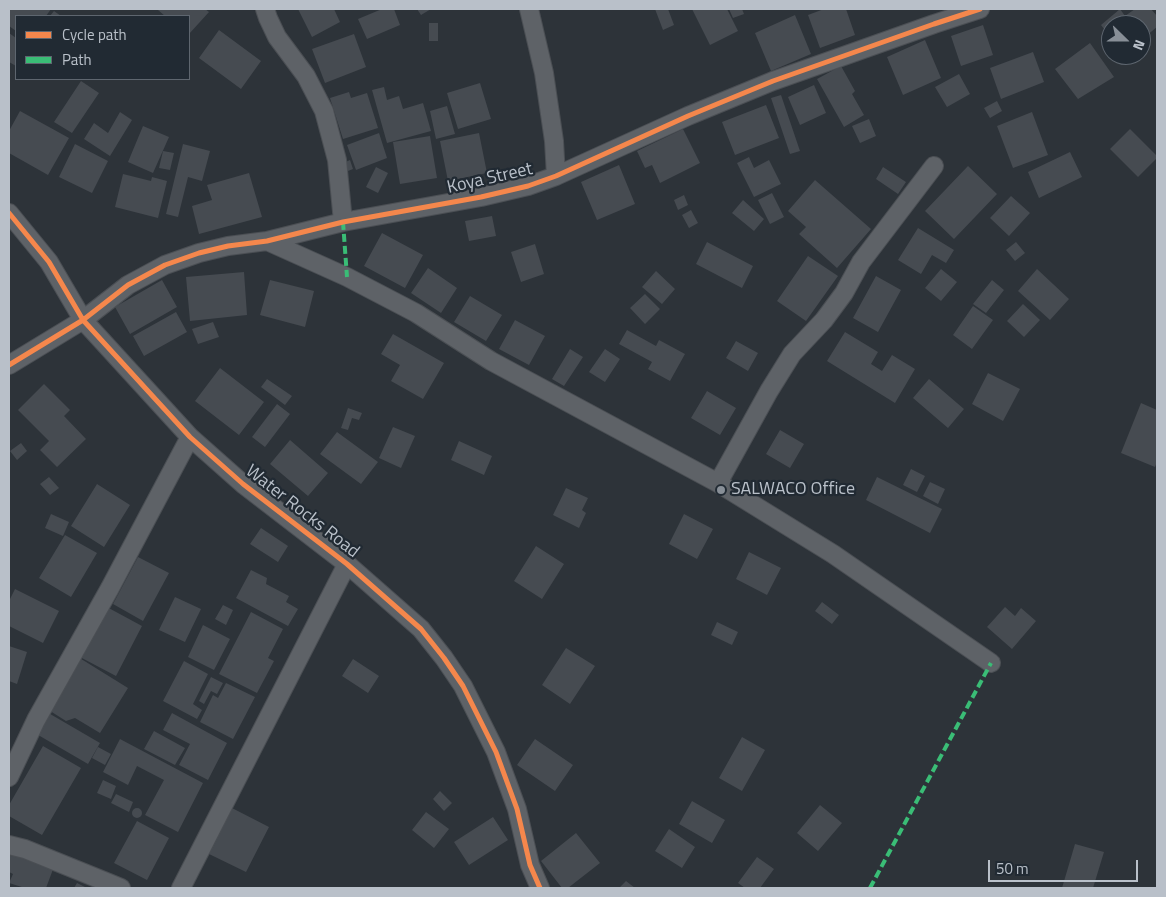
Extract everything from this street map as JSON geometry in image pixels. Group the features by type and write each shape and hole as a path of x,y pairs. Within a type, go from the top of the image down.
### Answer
{"street":[{"path":"529,9 544,73 554,141 556,176"},
{"name":"Koya Street","path":"9,364 83,320 128,285 165,265 199,252 267,241 343,222 480,197 528,186 556,176 688,116 772,81 980,9"},
{"path":"262,12 306,76 324,111 337,160 343,222"},
{"path":"718,483 769,390 792,354 824,320 844,293 861,262 934,166"},
{"name":"Water Rocks Road","path":"9,214 49,262 83,320 190,437 244,484 347,564 421,629 444,658 463,686 496,752 518,809 530,865 540,888"},
{"path":"267,241 347,277 416,313 492,361 718,483 833,554 991,663"},
{"path":"9,777 36,720 110,588 190,437"},
{"path":"181,888 347,564"},
{"path":"9,845 121,888"}],"building":[{"path":"9,9 51,9 47,15 15,15 15,30 9,26"},
{"path":"205,9 209,12 190,33 190,15 164,15 158,10"},
{"path":"298,9 334,9 340,22 312,37"},
{"path":"382,9 394,9 400,25 367,39 358,19"},
{"path":"417,9 431,9 421,15"},
{"path":"655,9 668,9 674,25 663,30"},
{"path":"692,9 727,9 738,31 710,45"},
{"path":"729,9 742,9 744,14 733,18"},
{"path":"824,9 846,9 855,35 820,48 808,15"},
{"path":"1120,9 1124,15 1113,15"},
{"path":"1135,9 1151,9 1157,16 1157,27 1151,32 1151,15 1126,15"},
{"path":"54,11 60,15 51,15"},
{"path":"795,15 811,54 771,71 755,33"},
{"path":"429,23 438,23 438,41 429,41"},
{"path":"983,25 993,55 961,66 951,36"},
{"path":"219,30 261,61 241,89 199,58"},
{"path":"9,33 15,37 15,65 9,62"},
{"path":"354,34 366,67 325,83 312,49"},
{"path":"925,40 941,78 903,95 887,57"},
{"path":"1090,43 1101,59 1101,65 1106,65 1114,77 1078,99 1055,69"},
{"path":"1033,52 1044,82 1001,99 990,68"},
{"path":"841,66 855,91 852,94 864,115 844,127 817,79"},
{"path":"959,74 970,94 947,107 935,87"},
{"path":"81,81 99,93 72,133 54,122"},
{"path":"480,83 491,119 458,129 447,93"},
{"path":"814,85 826,113 800,125 788,97"},
{"path":"384,87 387,100 399,96 403,109 423,103 431,131 387,143 372,90"},
{"path":"349,92 351,98 367,93 378,128 343,139 330,98"},
{"path":"781,95 800,151 790,154 771,98"},
{"path":"997,101 1002,111 990,118 984,108"},
{"path":"766,105 779,138 735,155 722,122"},
{"path":"447,106 455,134 436,139 430,111"},
{"path":"20,111 69,138 48,175 9,153 9,131"},
{"path":"120,112 132,120 110,156 84,139 94,123 108,133"},
{"path":"1032,112 1048,155 1013,168 997,126"},
{"path":"869,119 876,136 860,143 852,126"},
{"path":"143,126 169,137 153,173 128,162"},
{"path":"683,129 700,163 660,183 652,165 645,168 637,151"},
{"path":"1130,129 1157,156 1138,177 1110,149"},
{"path":"379,133 387,158 356,170 347,145"},
{"path":"479,133 487,173 448,181 440,141"},
{"path":"430,136 437,178 400,184 393,142"},
{"path":"75,144 108,161 92,193 59,177"},
{"path":"183,144 210,151 202,181 188,177 178,217 166,214"},
{"path":"163,151 174,153 170,170 159,168"},
{"path":"1070,152 1082,177 1039,198 1028,172"},
{"path":"749,157 754,168 769,160 781,184 754,197 737,163"},
{"path":"350,160 353,169 343,173 339,165"},
{"path":"619,165 635,204 597,220 581,182"},
{"path":"968,166 997,194 954,239 925,211"},
{"path":"376,167 388,173 378,193 366,187"},
{"path":"883,167 906,182 898,194 876,179"},
{"path":"249,173 262,217 199,234 192,206 212,200 207,185"},
{"path":"123,174 151,181 152,177 167,181 158,218 115,207"},
{"path":"815,180 871,229 837,268 799,234 806,227 788,211"},
{"path":"772,193 784,217 770,224 758,200"},
{"path":"684,195 688,205 678,210 674,200"},
{"path":"1011,196 1030,213 1009,236 990,218"},
{"path":"743,200 764,219 754,231 732,213"},
{"path":"691,210 698,223 689,228 682,215"},
{"path":"492,216 496,236 469,241 465,221"},
{"path":"918,228 954,250 946,263 932,255 921,274 898,260"},
{"path":"382,233 423,255 405,288 364,266"},
{"path":"707,242 753,266 742,288 696,264"},
{"path":"1016,242 1025,253 1015,261 1006,250"},
{"path":"535,244 544,274 521,282 511,252"},
{"path":"808,256 838,276 806,321 777,301"},
{"path":"428,268 457,288 441,313 411,293"},
{"path":"941,269 957,282 941,301 925,288"},
{"path":"1037,269 1069,299 1050,320 1018,291"},
{"path":"656,271 675,289 662,304 642,287"},
{"path":"244,272 247,315 190,321 186,277"},
{"path":"876,276 901,290 878,332 853,318"},
{"path":"162,280 177,307 130,334 115,307"},
{"path":"270,280 314,291 305,327 260,315"},
{"path":"992,280 1004,290 986,313 973,304"},
{"path":"645,294 660,309 645,324 630,308"},
{"path":"470,296 502,315 486,341 454,322"},
{"path":"1023,304 1040,320 1024,337 1007,321"},
{"path":"973,306 993,320 972,349 953,335"},
{"path":"176,312 187,332 144,356 133,336"},
{"path":"515,320 545,336 529,365 499,349"},
{"path":"213,322 219,337 198,344 192,329"},
{"path":"627,330 656,346 659,340 685,354 670,381 648,369 652,362 619,344"},
{"path":"845,332 878,352 871,364 882,371 892,355 915,369 895,403 827,361"},
{"path":"393,334 444,363 423,399 391,381 400,365 381,354"},
{"path":"736,341 758,353 748,371 726,358"},
{"path":"570,349 583,357 564,386 552,379"},
{"path":"605,349 620,359 605,382 589,372"},
{"path":"220,368 264,402 239,435 195,401"},
{"path":"988,373 1020,389 1003,421 972,404"},
{"path":"267,379 292,396 285,405 261,387"},
{"path":"929,379 964,409 948,428 913,398"},
{"path":"44,384 70,410 64,416 86,439 57,467 40,450 49,441 18,410"},
{"path":"707,391 736,408 720,435 691,418"},
{"path":"1141,403 1157,410 1157,462 1155,467 1121,453"},
{"path":"277,404 290,414 265,447 252,437"},
{"path":"348,408 362,413 359,420 352,418 348,430 341,428"},
{"path":"393,427 415,436 401,468 379,458"},
{"path":"780,430 804,444 790,468 766,454"},
{"path":"337,432 378,462 361,484 320,454"},
{"path":"290,440 328,473 308,496 270,464"},
{"path":"459,441 492,456 484,475 451,460"},
{"path":"21,443 27,451 17,460 10,451"},
{"path":"911,469 925,476 917,492 903,485"},
{"path":"49,477 59,488 50,495 40,484"},
{"path":"877,477 942,509 930,533 866,500"},
{"path":"930,482 945,489 938,504 923,496"},
{"path":"97,484 130,505 104,547 71,526"},
{"path":"566,488 588,498 582,510 586,513 579,528 553,515"},
{"path":"51,514 69,522 63,536 45,528"},
{"path":"684,514 713,529 697,559 669,544"},
{"path":"261,528 288,546 278,562 250,544"},
{"path":"65,535 97,553 71,597 39,578"},
{"path":"536,546 564,564 542,599 514,581"},
{"path":"749,552 781,568 767,595 736,579"},
{"path":"138,557 169,573 143,621 113,604"},
{"path":"251,570 267,578 266,584 289,596 286,602 298,609 288,626 236,598"},
{"path":"15,589 59,611 43,643 9,626 9,601"},
{"path":"175,597 201,609 185,642 159,630"},
{"path":"822,602 839,615 832,624 815,611"},
{"path":"223,605 233,610 226,625 215,619"},
{"path":"105,606 142,626 116,676 78,656"},
{"path":"1005,607 1015,616 1021,608 1036,621 1012,649 987,627"},
{"path":"251,612 283,629 268,658 274,661 257,693 219,674"},
{"path":"717,622 738,632 732,645 711,635"},
{"path":"203,625 230,639 214,670 188,657"},
{"path":"9,646 27,652 17,684 9,681"},
{"path":"566,648 595,666 570,704 542,685"},
{"path":"78,657 128,688 100,733 75,718 66,721 47,709"},
{"path":"353,659 379,676 368,693 342,676"},
{"path":"184,661 208,674 193,704 202,710 197,719 163,701"},
{"path":"211,677 223,683 217,694 211,691 204,704 199,701"},
{"path":"226,683 255,697 233,739 200,722 213,695 218,698"},
{"path":"45,711 100,743 88,764 33,732"},
{"path":"172,713 227,743 208,780 179,765 190,744 163,730"},
{"path":"154,731 185,748 175,765 144,749"},
{"path":"742,737 765,750 742,791 719,778"},
{"path":"120,739 203,783 178,832 145,815 164,780 137,766 128,785 103,772"},
{"path":"535,739 573,765 555,791 517,765"},
{"path":"43,746 81,768 42,835 9,816 9,805"},
{"path":"98,747 111,754 105,765 92,758"},
{"path":"103,780 116,786 111,799 97,793"},
{"path":"440,791 452,803 444,811 433,799"},
{"path":"116,794 133,802 129,812 111,803"},
{"path":"692,801 725,820 712,843 679,824"},
{"path":"820,805 842,823 818,851 797,833"},
{"path":"135,808 139,808 142,813 141,817 135,818 132,815 132,811"},
{"path":"232,808 269,827 246,872 209,854"},
{"path":"426,812 449,829 434,848 412,830"},
{"path":"493,817 508,840 469,865 454,842"},
{"path":"137,821 169,838 147,880 114,863"},
{"path":"669,829 695,847 682,868 655,851"},
{"path":"576,833 600,863 568,888 562,888 541,861"},
{"path":"1075,844 1104,852 1093,888 1062,888"},
{"path":"9,847 55,864 46,888 25,888 9,883 13,874 9,872"},
{"path":"757,857 774,869 760,888 745,888 738,883"},
{"path":"626,881 635,888 619,888"},
{"path":"77,883 87,888 74,888"}],"marked path":[{"path":"343,222 347,277"},
{"path":"870,888 991,663"}],"cycle path":[{"path":"9,365 83,320 128,285 165,265 199,253 228,246 267,241 343,222 481,197 528,186 556,176 688,116 773,81 980,9"},
{"path":"9,213 49,262 83,320 190,437 243,484 347,564 421,629 444,658 463,686 496,752 517,809 530,865 540,888"}],"place":[{"name":"SALWACO Office","path":"721,490"}]}
